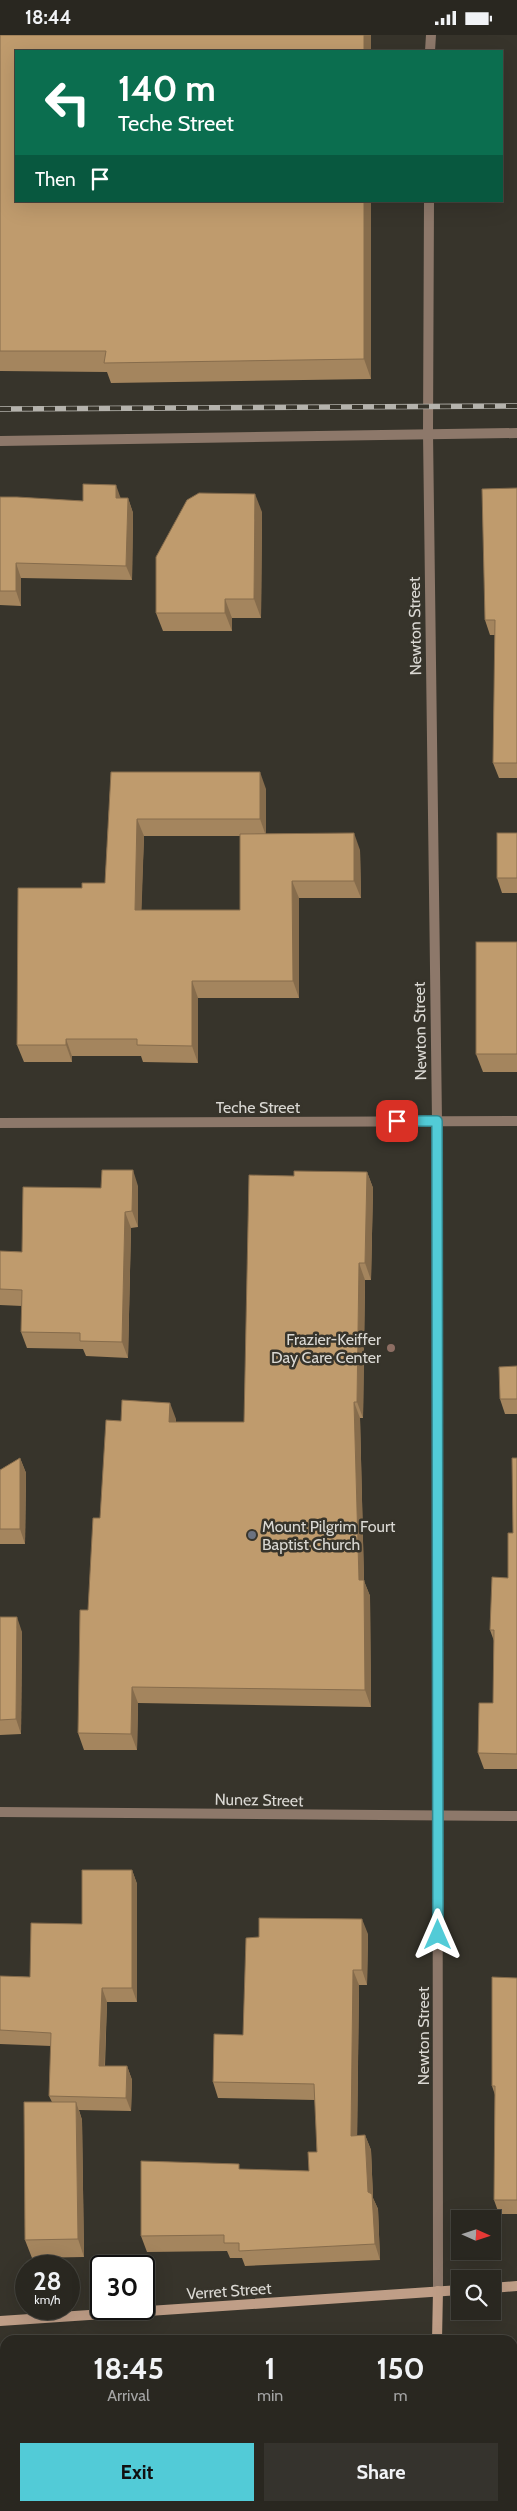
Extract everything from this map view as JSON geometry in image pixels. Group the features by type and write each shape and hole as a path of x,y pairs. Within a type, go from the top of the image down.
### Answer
{"main road":[{"path":"501,2287 517,2286"},
{"name":"Verret Street","path":"0,2321 451,2290"},
{"name":"Newton Street","path":"437,2335 438,2291"}],"street":[{"path":"430,35 430,50"},
{"name":"Newton Street","path":"429,202 428,433 437,1121 438,2291"},
{"path":"0,441 517,433"},
{"name":"Teche Street","path":"0,1123 517,1121"},
{"name":"Nunez Street","path":"0,1811 438,1817 517,1816"}],"building":[{"path":"0,35 364,35 364,50 15,50 15,202 364,202 364,359 104,363 106,351 0,351"},
{"path":"83,484 116,485 116,498 128,498 126,566 16,563 16,591 0,591 0,497 83,501"},
{"path":"517,488 517,763 493,763 495,620 485,620 482,489"},
{"path":"199,493 255,494 254,599 225,599 225,613 156,613 156,557 187,500"},
{"path":"111,772 260,772 260,819 137,819 135,910 240,910 240,834 354,833 354,881 292,881 293,981 192,981 192,1046 137,1045 137,1039 66,1039 66,1045 17,1045 18,888 82,888 82,883 105,883"},
{"path":"497,833 517,833 517,878 497,878"},
{"path":"476,942 517,942 517,1054 476,1054"},
{"path":"102,1170 133,1170 132,1211 125,1212 122,1342 80,1341 80,1333 21,1332 22,1290 0,1289 0,1251 22,1252 23,1187 101,1188"},
{"path":"294,1171 367,1172 365,1263 359,1263 357,1402 354,1402 359,1580 364,1580 365,1690 132,1687 131,1734 78,1733 80,1610 88,1610 93,1518 100,1518 106,1420 121,1421 122,1400 170,1403 169,1422 244,1422 249,1175 294,1176"},
{"path":"517,1366 517,1399 500,1399 499,1367"},
{"path":"20,1458 20,1529 0,1529 0,1470"},
{"path":"512,1458 517,1458 517,1754 478,1753 479,1703 493,1703 494,1630 490,1630 492,1577 508,1578 508,1533 513,1533"},
{"path":"0,1617 17,1617 16,1719 0,1720"},
{"path":"82,1870 132,1870 132,1988 102,1988 99,2066 127,2066 126,2098 49,2096 51,2033 0,2030 0,1976 30,1977 31,1923 82,1924"},
{"path":"259,1918 362,1919 362,1970 353,1970 351,2136 365,2135 368,2192 372,2194 375,2244 239,2251 239,2243 224,2243 224,2235 141,2236 141,2161 239,2164 239,2169 309,2171 308,2152 317,2152 314,2084 213,2082 214,2034 243,2035 246,1938 259,1937"},
{"path":"492,1977 517,1978 517,2200 494,2200 495,2086 492,2086"},
{"path":"24,2102 76,2102 78,2239 25,2240"}],"railway":[{"path":"0,409 517,406"}],"place":[{"name":"Frazier-Keiffer Day Care Center","path":"391,1348"},
{"name":"Mount Pilgrim Fourt Baptist Church","path":"252,1535"}],"route":[{"path":"397,1121 437,1121 438,1935"}]}
